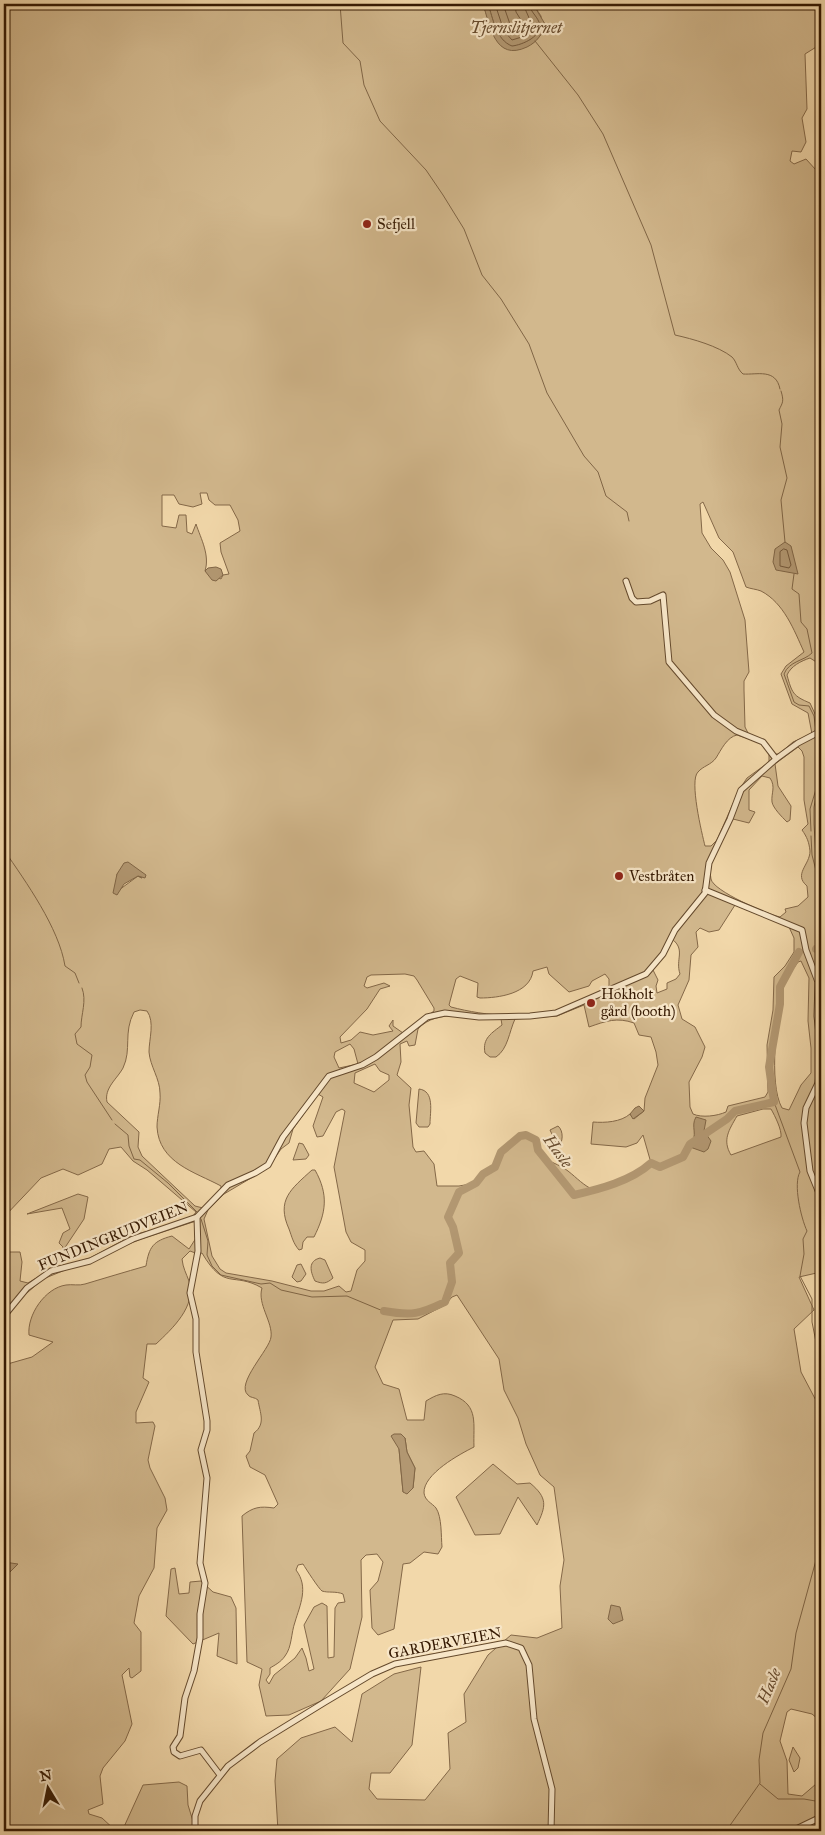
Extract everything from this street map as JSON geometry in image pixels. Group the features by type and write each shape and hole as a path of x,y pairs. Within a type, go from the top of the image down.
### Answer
{"street":[{"path":"626,581 632,598 636,602 650,601 663,595 669,662 679,671 707,708 736,731 764,742 776,759"},
{"name":"FUNDINGRUDVEIEN","path":"4,1316 26,1288 51,1271 90,1261 133,1239 197,1217 228,1186 256,1174 268,1165 284,1137 329,1076 369,1062 434,1015 445,1013 479,1017 512,1017 556,1013 641,977 657,962 675,930 693,910 705,890 709,863 730,819 741,790 776,759 798,743 821,731"},
{"path":"705,890 800,928 804,934 806,949 818,982 817,1016 821,1052"},
{"path":"821,1058 818,1083 806,1108 804,1123 810,1171 821,1198"},
{"path":"197,1217 198,1251 190,1293 196,1320 196,1352 207,1421 207,1430 201,1450 207,1478 200,1563 205,1583 197,1655 185,1698 180,1736 173,1747 174,1752 180,1756 201,1750 220,1775"},
{"name":"GARDERVEIEN","path":"195,1831 195,1816 200,1801 220,1775 236,1759 260,1742 387,1667 411,1660 510,1643 522,1648 529,1665 534,1719 552,1789 551,1831"},
{"path":"792,1831 821,1817"}],"shaded area":[{"path":"4,4 483,4 494,36 533,43 543,33 541,16 533,4 821,4 821,44 805,54 807,109 802,118 806,142 801,152 792,151 790,161 794,164 806,159 816,170 821,169 821,598 818,607 821,611 821,665 810,658 797,664 787,675 794,693 810,703 821,727 821,772 814,807 814,824 816,857 821,879 821,958 818,961 817,968 821,980 821,1272 799,1277 814,1310 794,1329 801,1372 821,1410 821,1718 818,1719 812,1714 791,1709 787,1712 780,1741 787,1761 788,1794 802,1796 816,1784 817,1794 821,1797 821,1831 803,1829 798,1831 278,1831 275,1781 277,1759 301,1738 335,1727 352,1742 362,1694 394,1674 421,1667 412,1745 390,1773 371,1773 369,1789 377,1799 425,1800 450,1769 448,1733 466,1722 464,1694 488,1655 511,1635 537,1638 562,1628 560,1586 564,1560 554,1487 540,1475 526,1444 518,1418 504,1390 499,1359 457,1295 452,1297 445,1305 418,1319 393,1320 375,1367 383,1384 399,1389 407,1420 424,1420 426,1401 437,1395 444,1394 463,1400 471,1410 473,1417 474,1447 443,1466 429,1479 425,1486 424,1493 427,1500 438,1512 442,1547 438,1554 424,1552 410,1563 403,1564 394,1629 378,1635 372,1628 370,1590 378,1581 383,1562 377,1554 366,1555 361,1560 362,1617 350,1669 321,1701 289,1715 266,1716 259,1685 262,1669 247,1662 242,1516 253,1509 261,1507 274,1508 278,1504 265,1475 250,1467 246,1456 250,1451 254,1433 260,1426 261,1418 258,1400 248,1395 245,1390 246,1383 269,1342 271,1331 263,1307 262,1288 252,1283 223,1277 210,1265 202,1253 198,1254 190,1251 182,1259 191,1290 186,1308 176,1324 156,1344 147,1344 143,1378 149,1382 136,1412 136,1423 153,1422 155,1426 148,1460 165,1498 167,1510 157,1528 154,1568 139,1596 134,1623 141,1632 141,1671 132,1678 130,1677 129,1668 122,1675 132,1724 125,1741 103,1768 100,1776 103,1804 88,1810 89,1814 102,1818 116,1831 4,1831 4,1365 32,1357 53,1342 29,1335 29,1327 34,1311 51,1291 66,1285 83,1285 146,1266 151,1249 160,1240 172,1236 189,1249 196,1238 195,1222 193,1222 141,1239 43,1279 20,1299 4,1319 4,1252 20,1252 22,1262 20,1281 28,1283 48,1271 90,1258 133,1235 172,1225 193,1216 196,1212 147,1170 133,1161 121,1147 109,1149 102,1164 78,1175 63,1169 41,1178 4,1217","holes":["200,493 207,493 209,500 215,505 230,505 238,520 240,531 220,543 221,552 229,574 223,575 221,579 205,571 206,553 202,541 196,524 192,534 187,532 186,515 179,515 176,528 162,526 162,495 174,495 179,504 193,507 202,504","703,502 719,538 733,552 746,587 761,591 776,602 787,618 804,652 786,666 781,674 792,704 808,713 812,734 793,742 779,754 775,754 767,743 749,735 745,727 744,681 749,672 745,620 730,572 702,533 700,504","737,735 762,743 769,751 769,762 747,778 739,790 717,840 711,846 705,846 695,796 696,777 700,770 716,758 727,741","798,747 804,757 804,800 808,824 802,830 808,840 810,851 802,877 803,882 807,886 808,897 798,906 785,909 786,912 780,917 730,896 714,884 710,872 717,848 733,819 749,823 755,812 749,810 749,790 762,776 770,778 772,781 772,802 787,822 790,820 791,806 778,786 775,764","122,869 138,876 119,890 117,874","735,905 789,927 794,938 794,952 785,966 774,977 773,1010 767,1045 768,1092 765,1097 728,1106 726,1112 705,1116 693,1114 690,1107 689,1082 705,1047 695,1027 682,1019 678,1005 689,980 691,955 698,947 696,932 700,928 709,932 719,930","672,939 679,951 680,974 676,979 667,983 667,989 657,993 656,986 658,980 653,970","801,961 809,978 808,1021 811,1073 801,1085 789,1110 782,1108 778,1097 775,1082 775,1048 784,985 798,962","547,967 549,974 569,992 589,986 592,981 605,974 609,979 609,986 568,1008 540,1015 494,1015 464,1010 449,1005 456,979 460,976 478,983 477,997 480,998 504,996 520,990 531,979 533,971","405,974 414,976 434,1011 403,1033 393,1026 393,1020 389,1026 393,1031 373,1035 360,1032 351,1040 341,1043 340,1037 367,1009 380,989 390,986 384,983 367,988 364,986 367,977 371,975","584,1005 589,1027 622,1020 634,1023 639,1035 651,1037 658,1065 645,1098 644,1111 634,1119 630,1114 622,1119 613,1121 593,1122 591,1144 626,1147 637,1143 643,1135 651,1163 640,1173 594,1190 563,1167 544,1157 536,1140 526,1135 520,1136 501,1152 495,1167 483,1174 476,1183 459,1186 437,1186 434,1164 424,1151 416,1152 413,1147 409,1105 411,1088 397,1075 401,1062 400,1044 407,1041 409,1046 415,1045 418,1029 426,1022 436,1018 457,1016 501,1019 502,1025 489,1036 484,1048 485,1053 490,1057 496,1057 503,1050 515,1019 557,1016","140,1010 147,1011 151,1020 149,1052 160,1088 157,1127 159,1139 164,1149 180,1165 221,1186 221,1189 203,1208 195,1206 142,1156 138,1147 139,1132 107,1102 107,1092 126,1061 131,1020 134,1012","350,1044 354,1049 358,1064 339,1068 334,1057 335,1052","375,1064 380,1071 389,1075 389,1080 374,1092 354,1083 355,1073","318,1094 323,1097 313,1126 317,1137 323,1136 336,1112 342,1109 345,1111 334,1167 346,1232 351,1242 365,1250 365,1261 357,1270 351,1291 346,1292 339,1286 324,1291 311,1291 272,1281 226,1273 220,1269 212,1256 204,1219 208,1210 224,1194 268,1168 281,1149 289,1143 293,1129","763,1109 771,1109 781,1137 731,1155 728,1150 727,1140 729,1131 737,1116","405,1438 407,1452 415,1468 413,1488 403,1492 399,1449","303,1564 322,1591 343,1594 345,1602 338,1603 335,1608 334,1657 328,1658 327,1606 322,1603 314,1607 304,1625 314,1669 309,1671 302,1648 295,1658 274,1675 269,1684 266,1680 270,1674 270,1668 278,1663 287,1652 301,1603 303,1589 300,1576 296,1570 298,1565"]},
{"path":"419,1089 424,1091 430,1098 431,1114 428,1127 419,1127 416,1123"},
{"path":"558,1126 562,1137 558,1147 550,1130"},
{"path":"299,1143 303,1144 309,1155 306,1159 293,1160"},
{"path":"312,1170 315,1170 322,1188 324,1196 323,1212 314,1237 307,1237 303,1242 302,1249 299,1250 295,1245 285,1219 285,1203 292,1189"},
{"path":"78,1194 88,1197 84,1219 62,1252 63,1247 59,1243 63,1233 70,1229 62,1208 27,1214"},
{"path":"320,1258 325,1260 333,1278 324,1283 315,1281 311,1270 313,1261"},
{"path":"301,1264 306,1274 301,1281 297,1282 292,1277 297,1265"},
{"path":"493,1464 517,1484 530,1483 540,1493 544,1502 537,1525 518,1497 500,1534 475,1535 456,1497"},
{"path":"175,1568 179,1594 189,1593 190,1582 201,1581 213,1592 231,1597 236,1608 237,1664 217,1656 219,1633 193,1644 166,1616 171,1569"},
{"path":"793,1747 800,1758 798,1768 794,1772 789,1760"},
{"path":"179,1782 187,1786 188,1805 196,1831 116,1831 123,1829 143,1785"}],"water":[{"name":"Tjernslitjernet","path":"483,4 533,4 545,24 539,38 531,45 516,50 508,50 501,46 492,31"},
{"path":"785,542 791,546 798,574 776,570 773,562 775,549"},
{"path":"216,567 221,569 223,575 216,581 212,580 205,571 208,568"},
{"path":"128,862 146,875 145,878 138,876 124,884 117,895 113,893 117,874 124,863"},
{"path":"639,1106 644,1111 633,1119 630,1114"},
{"path":"696,1117 706,1120 704,1131 711,1141 708,1149 704,1152 690,1147 694,1138 694,1121"},
{"path":"401,1434 405,1438 407,1452 415,1468 413,1488 407,1494 403,1492 399,1449 391,1436"},
{"path":"4,1562 18,1564 4,1578"},
{"path":"611,1605 620,1607 623,1620 613,1624 608,1619"}],"waterway":[{"path":"340,4 343,43 360,61 364,85 380,121 426,170 443,195 464,229 482,275 501,299 529,344 547,393 584,456 598,472 606,496 627,512 629,521"},
{"path":"535,41 578,95 603,134 651,245 675,335 720,349 734,359 743,374 770,375 778,382 780,389"},
{"path":"781,391 783,399 779,410 782,424 780,447 787,478 781,500 785,542"},
{"path":"794,574 792,589 799,594 801,622 807,629 812,653 789,666 784,674 794,702 799,705 809,706 814,716 816,731"},
{"path":"811,831 810,809 820,776 817,738"},
{"path":"811,836 812,855 821,890"},
{"path":"4,850 41,906 56,936 65,966 75,973 79,983"},
{"name":"Hasle","path":"816,949 821,951"},
{"name":"Hasle","path":"384,1311 416,1313 445,1302 452,1282 450,1263 459,1253 453,1227 448,1217 459,1192 476,1183 483,1174 495,1167 501,1152 520,1136 526,1135 536,1140 538,1150 574,1195 605,1187 625,1179 651,1163 660,1167 683,1157 690,1144 727,1119 735,1111 774,1102 769,1067 780,1004 780,987 799,952"},
{"path":"82,988 84,1003 81,1027 75,1034 77,1044 92,1055 90,1067 85,1075 87,1082 112,1120"},
{"name":"Hasle","path":"774,1102 800,1172 797,1184 800,1210 807,1231 803,1239 804,1254 800,1276 812,1299 812,1322 821,1367"},
{"path":"115,1124 128,1135 129,1146 134,1159 140,1160 168,1183 197,1212"},
{"path":"201,1219 208,1241 207,1255 212,1266 221,1275 261,1284 270,1283 281,1290 312,1297 347,1296 383,1311"},
{"name":"Hasle","path":"726,1831 760,1783 759,1760 763,1733 791,1669 796,1633 821,1542"},
{"path":"760,1784 778,1799 804,1799 821,1802"}],"place":[{"name":"Sefjell","path":"367,224"},
{"name":"Vestbråten","path":"619,876"},
{"name":"Hokholt gård (booth)","path":"591,1003"}]}
